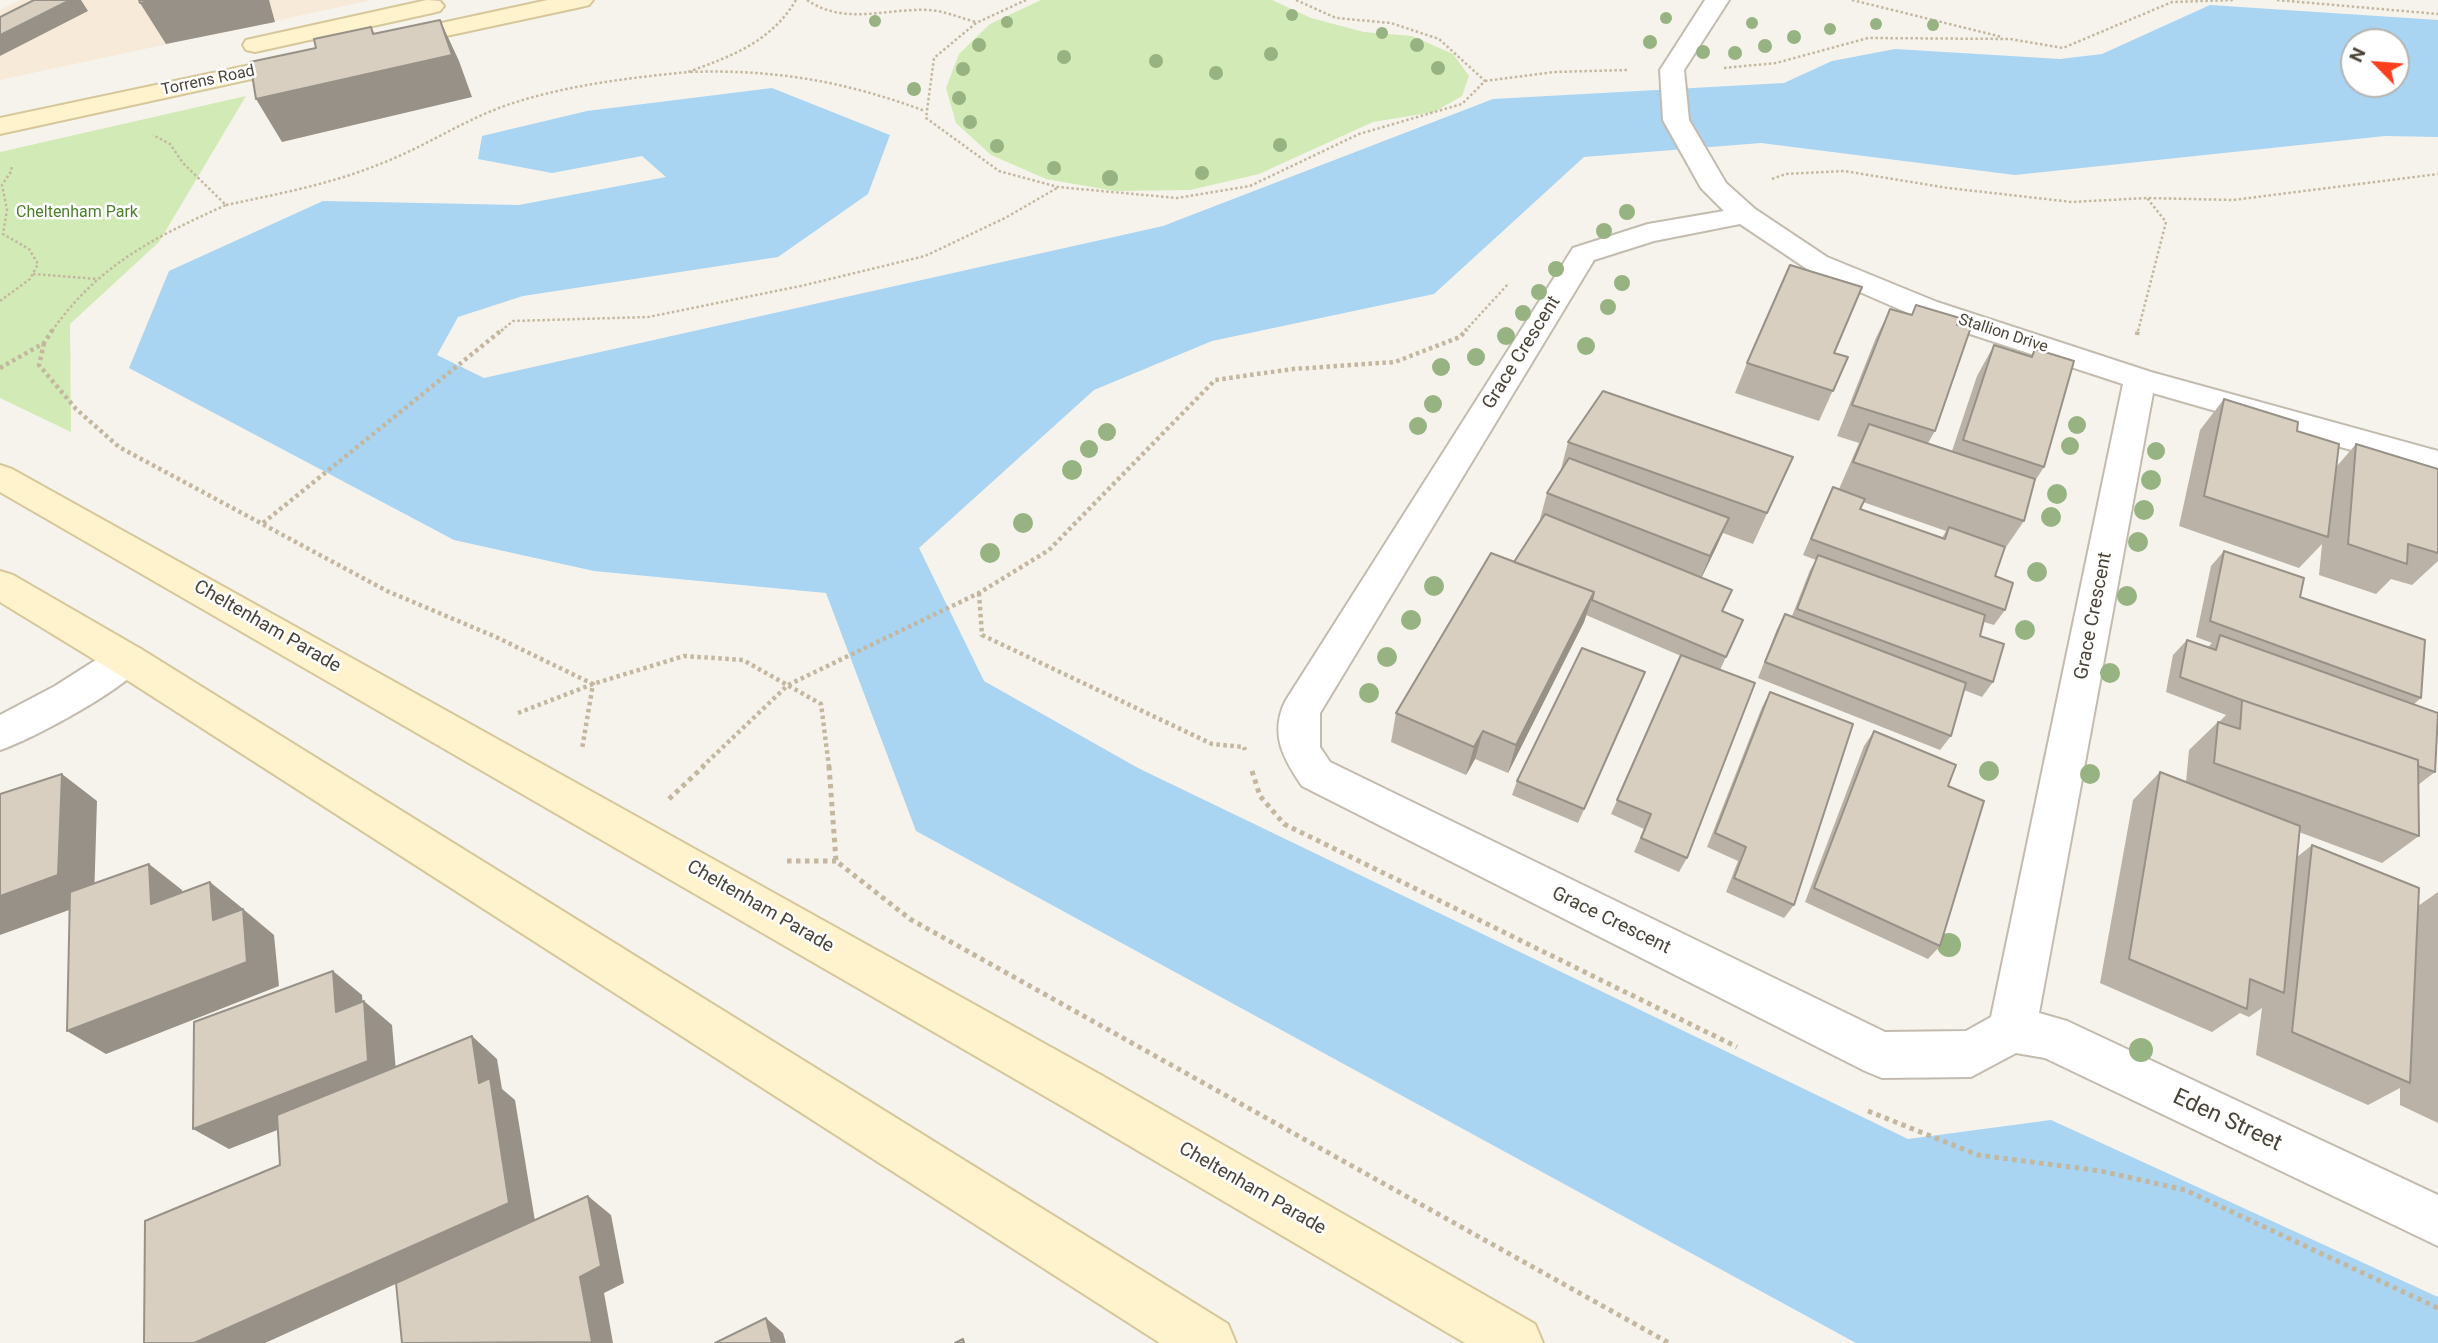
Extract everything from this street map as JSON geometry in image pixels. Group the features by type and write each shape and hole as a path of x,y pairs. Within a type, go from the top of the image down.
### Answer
{"main road":[{"name":"Torrens Road","path":"229,51 457,0"},
{"path":"378,44 581,0"},
{"name":"Torrens Road","path":"0,126 324,56"},
{"name":"Cheltenham Parade","path":"0,477 1060,1078 1516,1343"},
{"path":"0,585 127,660 1209,1343"}],"street":[{"path":"1673,67 1717,0"},
{"name":"Stallion Drive","path":"1673,67 1676,120 1709,178 1745,215 1817,263 1926,309 2137,362 2438,463"},
{"name":"Grace Crescent","path":"1745,215 1648,233 1583,254 1300,711 1300,750 1315,774 1882,1055 1971,1054 2012,1030 2137,362"},
{"path":"0,734 69,697 127,660"},
{"name":"Eden Street","path":"2012,1030 2050,1037 2438,1221"}],"path":[{"path":"688,72 750,49 788,16 796,0"},
{"path":"807,0 824,11 844,14 925,9 976,23"},
{"path":"1026,0 976,23 934,58 926,118 999,171 1058,187 1177,198 1250,186 1359,134 1462,104 1485,81 1554,72 1632,70 1647,62 1711,70 1776,63 1868,38 2010,39"},
{"path":"1296,0 1336,18 1391,23 1439,39 1485,81"},
{"path":"1852,0 2010,39 2063,48 2172,2 2235,0"},
{"path":"2277,0 2438,14"},
{"path":"593,684 496,637 387,591 119,447 82,418 53,387 39,365 44,343 66,311 98,279 135,249 179,226 226,205 342,177 399,156 457,126 509,104 635,77 688,72 774,71 846,84 925,111"},
{"path":"149,133 170,144 183,163 226,205"},
{"path":"0,302 13,294 33,274 38,264 29,249 3,233 8,220 8,202 2,185 12,170 9,159"},
{"path":"1709,178 1761,183 1786,174 1844,171 1948,188 2071,202 2147,198 2233,200 2438,174"},
{"path":"263,523 513,321 648,317 801,286 925,256 1005,218 1058,187"},
{"path":"2137,362 2166,222 2147,198"},
{"path":"33,274 98,279"},
{"path":"676,808 666,802 788,685 979,593 1049,550 1215,380 1293,369 1395,362 1460,337 1513,278"},
{"path":"0,368 44,343"},
{"path":"979,593 982,635 1212,744 1244,747 1259,796 1284,824 1311,839"},
{"path":"511,716 593,684 684,656 743,660 821,704 829,763 836,861"},
{"path":"582,754 593,684"},
{"path":"781,861 836,861 910,919 1669,1343"}],"shaded area":[{"path":"20,0 372,0 0,80 0,10"}],"green space":[{"path":"1041,0 1272,0 1311,18 1364,32 1412,36 1453,54 1469,76 1462,96 1434,112 1373,122 1259,174 1190,190 1115,191 1046,179 991,155 956,123 946,88 959,54 990,24"},
{"name":"Cheltenham Park","path":"246,96 159,242 70,324 71,432 0,398 0,152"}],"water":[{"path":"2210,5 2438,20 2438,137 2385,136 2015,175 1761,143 1584,157 1434,294 1212,341 1094,390 919,548 984,681 1138,768 1908,1139 2051,1120 2438,1297 2438,1343 1856,1343 916,831 826,593 594,571 454,540 129,368 169,271 323,201 519,205 666,177 642,156 552,173 478,159 482,136 587,111 772,88 890,135 868,194 778,257 523,296 458,317 437,355 484,378 1163,226 1493,99 1784,83 1832,61 1895,49 2060,59 2102,54"}],"building":[{"path":"34,0 70,0 0,35 0,17"},
{"path":"440,20 452,55 256,99 250,62 316,48 314,39 371,27 373,34"},
{"path":"1790,265 1862,287 1834,353 1848,357 1833,391 1747,363"},
{"path":"1916,305 1963,319 1957,325 1971,327 1935,431 1852,405 1890,309 1912,315"},
{"path":"1994,345 2032,357 2035,349 2074,361 2044,467 1963,440"},
{"path":"1603,391 1793,457 1767,513 1568,442"},
{"path":"2224,399 2298,422 2297,431 2339,444 2328,537 2204,496"},
{"path":"1869,424 2035,479 2024,521 1853,462"},
{"path":"2356,444 2438,469 2438,553 2408,544 2407,564 2348,544"},
{"path":"1569,458 1729,518 1710,556 1547,493"},
{"path":"1833,487 1865,499 1860,509 1945,539 1949,527 2005,547 1995,576 2013,583 2005,610 1811,539"},
{"path":"1545,514 1732,590 1722,611 1743,620 1726,657 1592,600 1594,592 1514,562"},
{"path":"2224,551 2304,578 2300,597 2425,640 2421,698 2210,621"},
{"path":"1491,553 1594,592 1516,745 1483,731 1474,747 1396,713"},
{"path":"1818,555 1985,615 1980,636 2004,644 1993,682 1797,609"},
{"path":"1785,614 1966,683 1951,736 1765,662"},
{"path":"2220,635 2438,713 2435,772 2418,766 2418,760 2180,677 2187,640 2216,650"},
{"path":"1582,648 1645,672 1584,809 1517,781"},
{"path":"1681,655 1755,683 1687,858 1641,838 1651,814 1617,800"},
{"path":"1770,692 1853,724 1794,905 1734,878 1746,847 1715,833"},
{"path":"2242,700 2418,760 2419,836 2214,763 2218,722 2240,729"},
{"path":"1874,731 1956,765 1948,786 1984,801 1940,946 1814,888"},
{"path":"2160,772 2300,826 2284,993 2250,979 2247,1009 2129,959"},
{"path":"62,774 58,875 0,896 0,794"},
{"path":"2312,845 2419,888 2410,1083 2292,1032"},
{"path":"149,864 151,904 210,882 213,920 243,909 247,962 67,1031 70,892"},
{"path":"333,971 336,1012 364,1001 368,1061 193,1129 194,1022"},
{"path":"472,1036 479,1083 490,1078 509,1203 194,1343 144,1343 145,1221 280,1165 277,1115"},
{"path":"588,1196 601,1266 580,1277 592,1342 402,1343 396,1283"},
{"path":"766,1318 772,1343 715,1343"}]}
